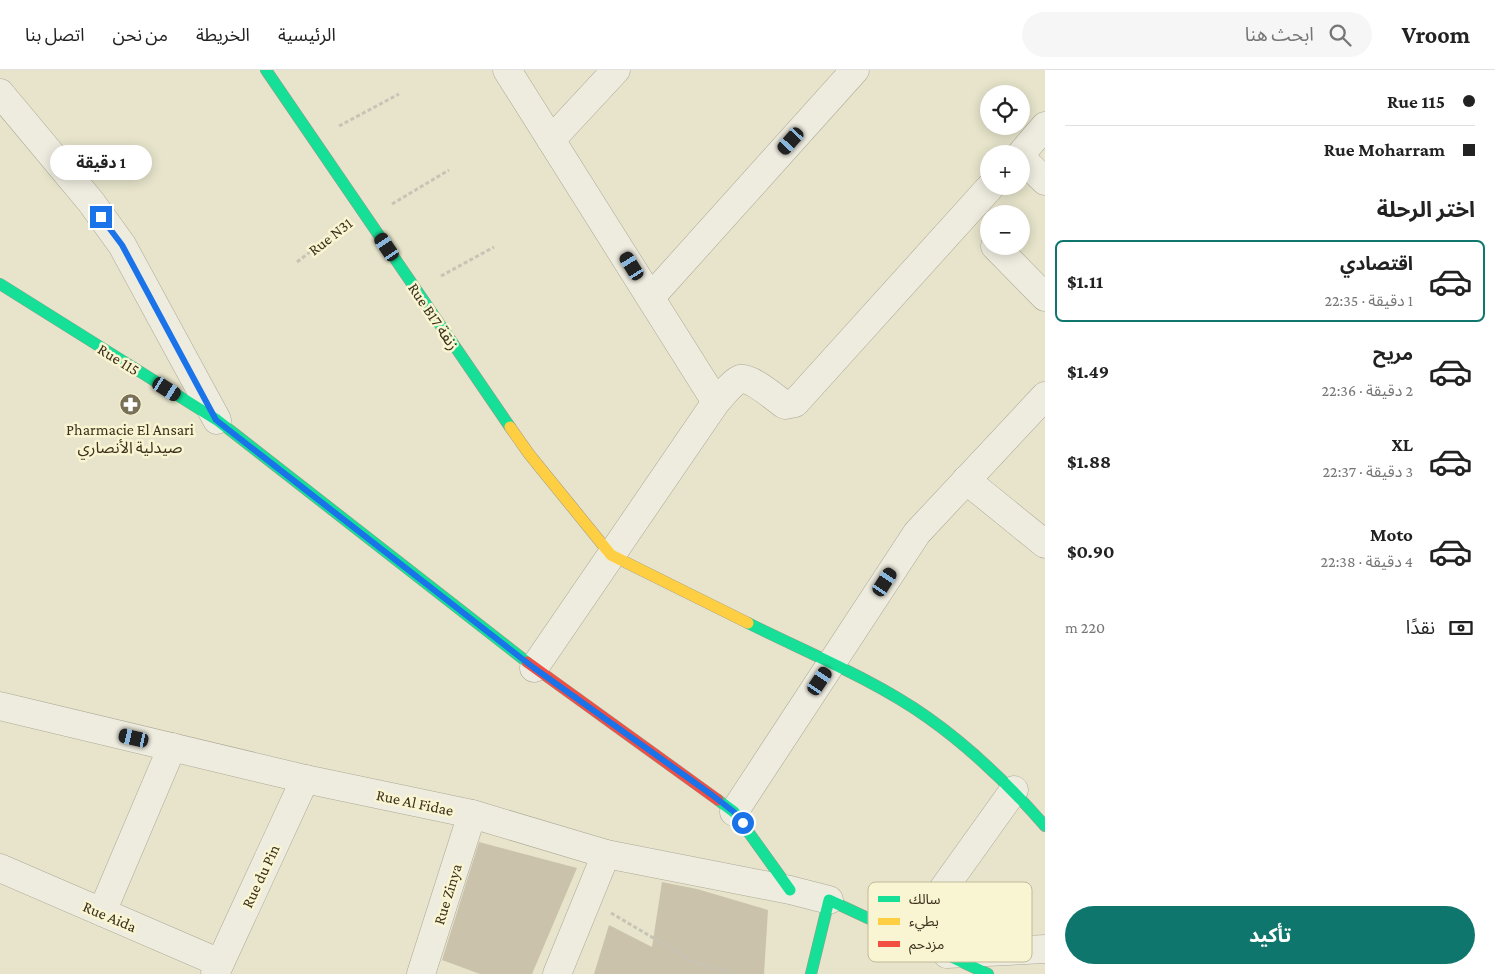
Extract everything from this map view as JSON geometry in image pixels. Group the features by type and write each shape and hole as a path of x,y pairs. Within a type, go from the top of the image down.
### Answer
{"street":[{"name":"Rue B17 زنقة","path":"266,70 529,454 611,555"},
{"path":"507,70 652,297 716,402"},
{"path":"551,140 616,70"},
{"path":"652,297 855,70"},
{"path":"0,94 91,202 122,245 216,420"},
{"path":"1028,145 1045,126"},
{"path":"1030,167 1045,181"},
{"path":"534,668 716,402 730,387 743,379 751,381 785,405 795,403 983,195"},
{"path":"964,216 980,231"},
{"path":"1004,255 1045,297"},
{"name":"Rue 115","path":"0,284 216,420 534,668 734,812 790,890"},
{"path":"734,812 917,533 1045,396"},
{"path":"966,480 1045,544"},
{"path":"611,555 882,690 927,717 1014,790 1045,826"},
{"name":"Rue Al Fidae","path":"0,706 305,779 472,814 606,854 790,890 829,900"},
{"path":"102,912 172,747"},
{"name":"Rue du Pin","path":"217,968 305,779"},
{"path":"948,882 1014,790"},
{"name":"Rue Zinya","path":"426,973 472,814"},
{"path":"557,974 606,854"},
{"name":"Rue Aida","path":"0,868 102,912 217,968"},
{"path":"811,974 829,900 868,919"},
{"path":"1032,950 1045,949"},
{"path":"950,962 988,974"}],"path":[{"path":"314,139 399,94"},
{"name":"Rue N31","path":"297,262 365,214 449,170"},
{"path":"416,290 494,247"},
{"path":"587,899 694,962 734,974"}],"building":[{"path":"479,842 577,868 532,974 480,974 442,960"},
{"path":"662,882 697,889 768,910 764,974 594,974 609,925 652,947"}],"traffic: fast":[{"path":"266,70 510,427"},
{"path":"0,284 217,420 527,662"},
{"path":"748,623 885,690 927,717 959,741 989,768 1045,826"},
{"path":"718,800 734,812 790,890"},
{"path":"811,974 829,900 868,918"},
{"path":"962,962 988,974"}],"traffic: slow":[{"path":"510,427 529,454 611,555 748,623"}],"traffic: jam":[{"path":"527,662 718,800"}],"place":[{"name":"Pharmacie El Ansari صيدلية الأنصاري","path":"130,405"}],"route":[{"path":"101,217 122,245 216,420 534,668 712,795 734,812 743,823"}]}
